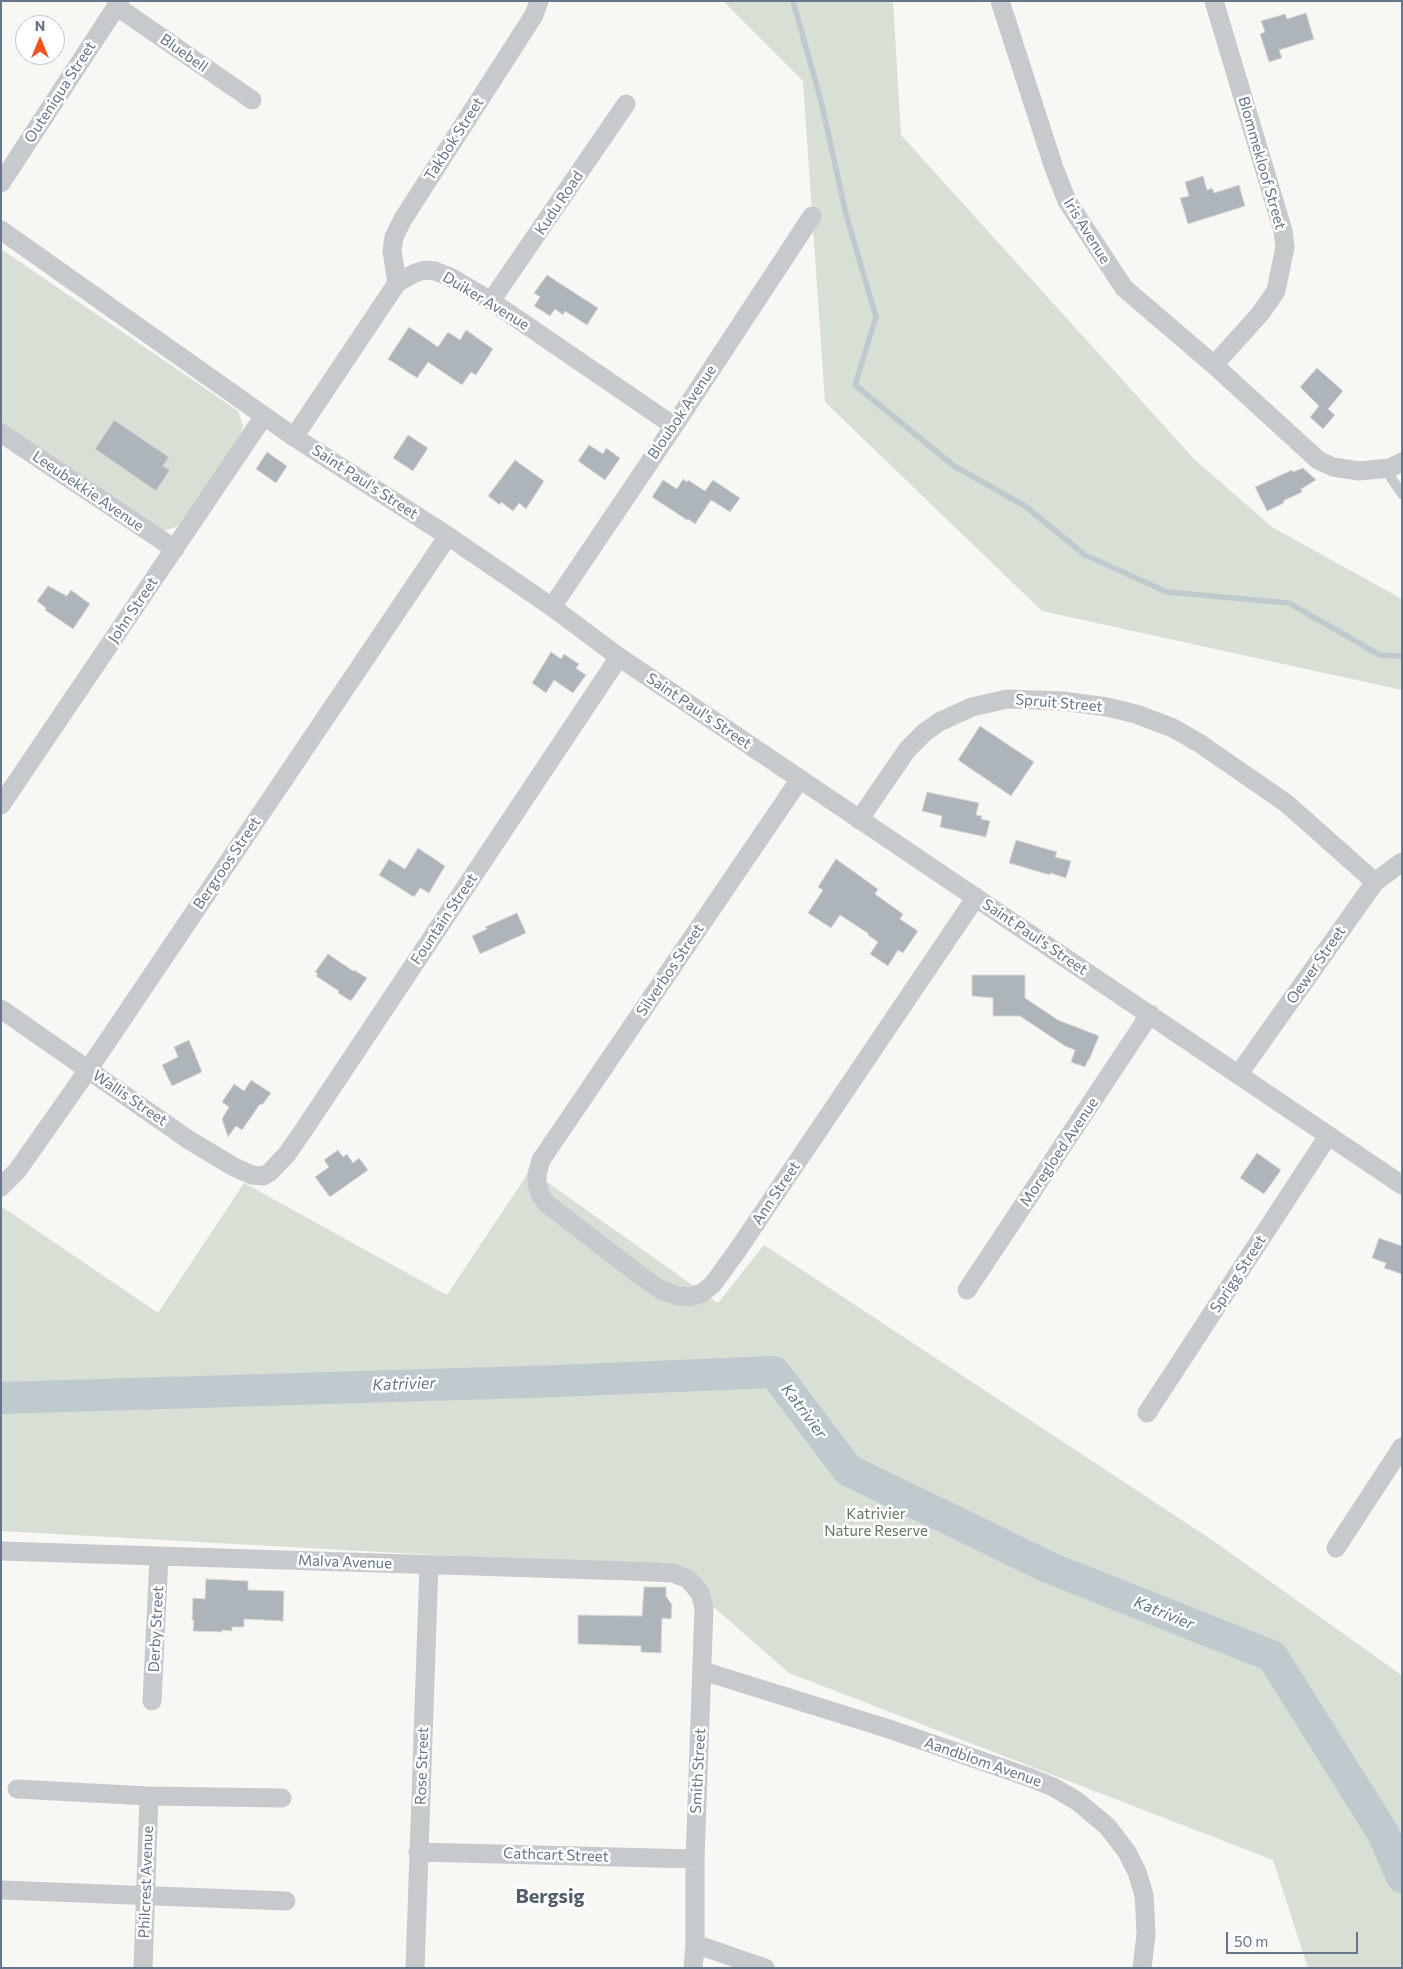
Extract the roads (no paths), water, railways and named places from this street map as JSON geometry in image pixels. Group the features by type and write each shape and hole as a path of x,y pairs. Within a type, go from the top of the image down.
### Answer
{"street":[{"name":"Takbok Street","path":"397,283 392,251 394,237 403,218 534,15 539,1"},
{"name":"Iris Avenue","path":"1000,1 1054,168 1067,201 1124,288 1214,365 1318,460 1350,471 1369,471 1393,465"},
{"name":"Blommekloof Street","path":"1214,1 1280,221 1285,247 1276,291 1260,314 1214,365"},
{"name":"Bluebell","path":"118,4 252,100"},
{"name":"Outeniqua Street","path":"1,183 118,4"},
{"name":"Kudu Road","path":"491,301 626,104"},
{"name":"Bloubok Avenue","path":"552,607 812,216"},
{"name":"Saint Paul's Street","path":"1,230 264,416 448,536 552,607 619,657 1402,1185"},
{"name":"Duiker Avenue","path":"294,436 397,283 414,273 425,270 435,271 450,277 491,301 674,426"},
{"name":"John Street","path":"1,805 264,416"},
{"name":"Leeubekkie Avenue","path":"1,433 175,549"},
{"name":"Bergroos Street","path":"1,1187 18,1171 88,1070 448,536"},
{"name":"Fountain Street","path":"263,1176 276,1166 301,1134 619,657"},
{"name":"Spruit Street","path":"859,820 907,750 925,732 939,722 972,707 1007,699 1063,700 1136,714 1173,728 1199,743 1286,803 1374,882"},
{"name":"Silverbos Street","path":"541,1160 800,779"},
{"name":"Oewer Street","path":"1238,1075 1374,882 1402,862"},
{"name":"Ann Street","path":"541,1160 537,1174 537,1184 541,1196 546,1203 661,1290 678,1296 690,1297 702,1293 713,1284 737,1251 976,897"},
{"name":"Wallis Street","path":"1,1010 189,1140 234,1167 252,1175 263,1176"},
{"name":"Moregloed Avenue","path":"967,1290 1150,1014"},
{"name":"Sprigg Street","path":"1147,1413 1328,1136"},
{"path":"1336,1548 1402,1447"},
{"name":"Malva Avenue","path":"1,1551 630,1570 673,1573 688,1579"},
{"name":"Derby Street","path":"152,1701 159,1557"},
{"name":"Rose Street","path":"415,1968 429,1565"},
{"name":"Smith Street","path":"688,1579 698,1589 703,1600 703,1671 694,1859 695,1944 693,1968"},
{"name":"Aandblom Avenue","path":"703,1671 890,1729 1031,1778 1053,1787 1077,1801 1108,1827 1127,1852 1136,1872 1144,1895 1146,1934 1142,1968"},
{"path":"17,1789 149,1796 282,1798"},
{"name":"Philcrest Avenue","path":"143,1968 149,1796"},
{"name":"Cathcart Street","path":"418,1852 694,1859"},
{"path":"2,1890 286,1901"},
{"path":"695,1944 765,1968"}],"lane":[{"path":"1393,465 1402,494"}],"waterway":[{"path":"793,1 821,101 846,214 876,317 855,385 954,466 1025,506 1085,555 1167,592 1289,603 1380,655 1402,656"},
{"name":"Katrivier","path":"1,1398 558,1381 774,1372 848,1470 1050,1568 1272,1656 1383,1833 1402,1877"}],"district":[{"name":"Bergsig","path":"550,1896"}],"park label":[{"name":"Katrivier Nature Reserve","path":"876,1522"}]}
